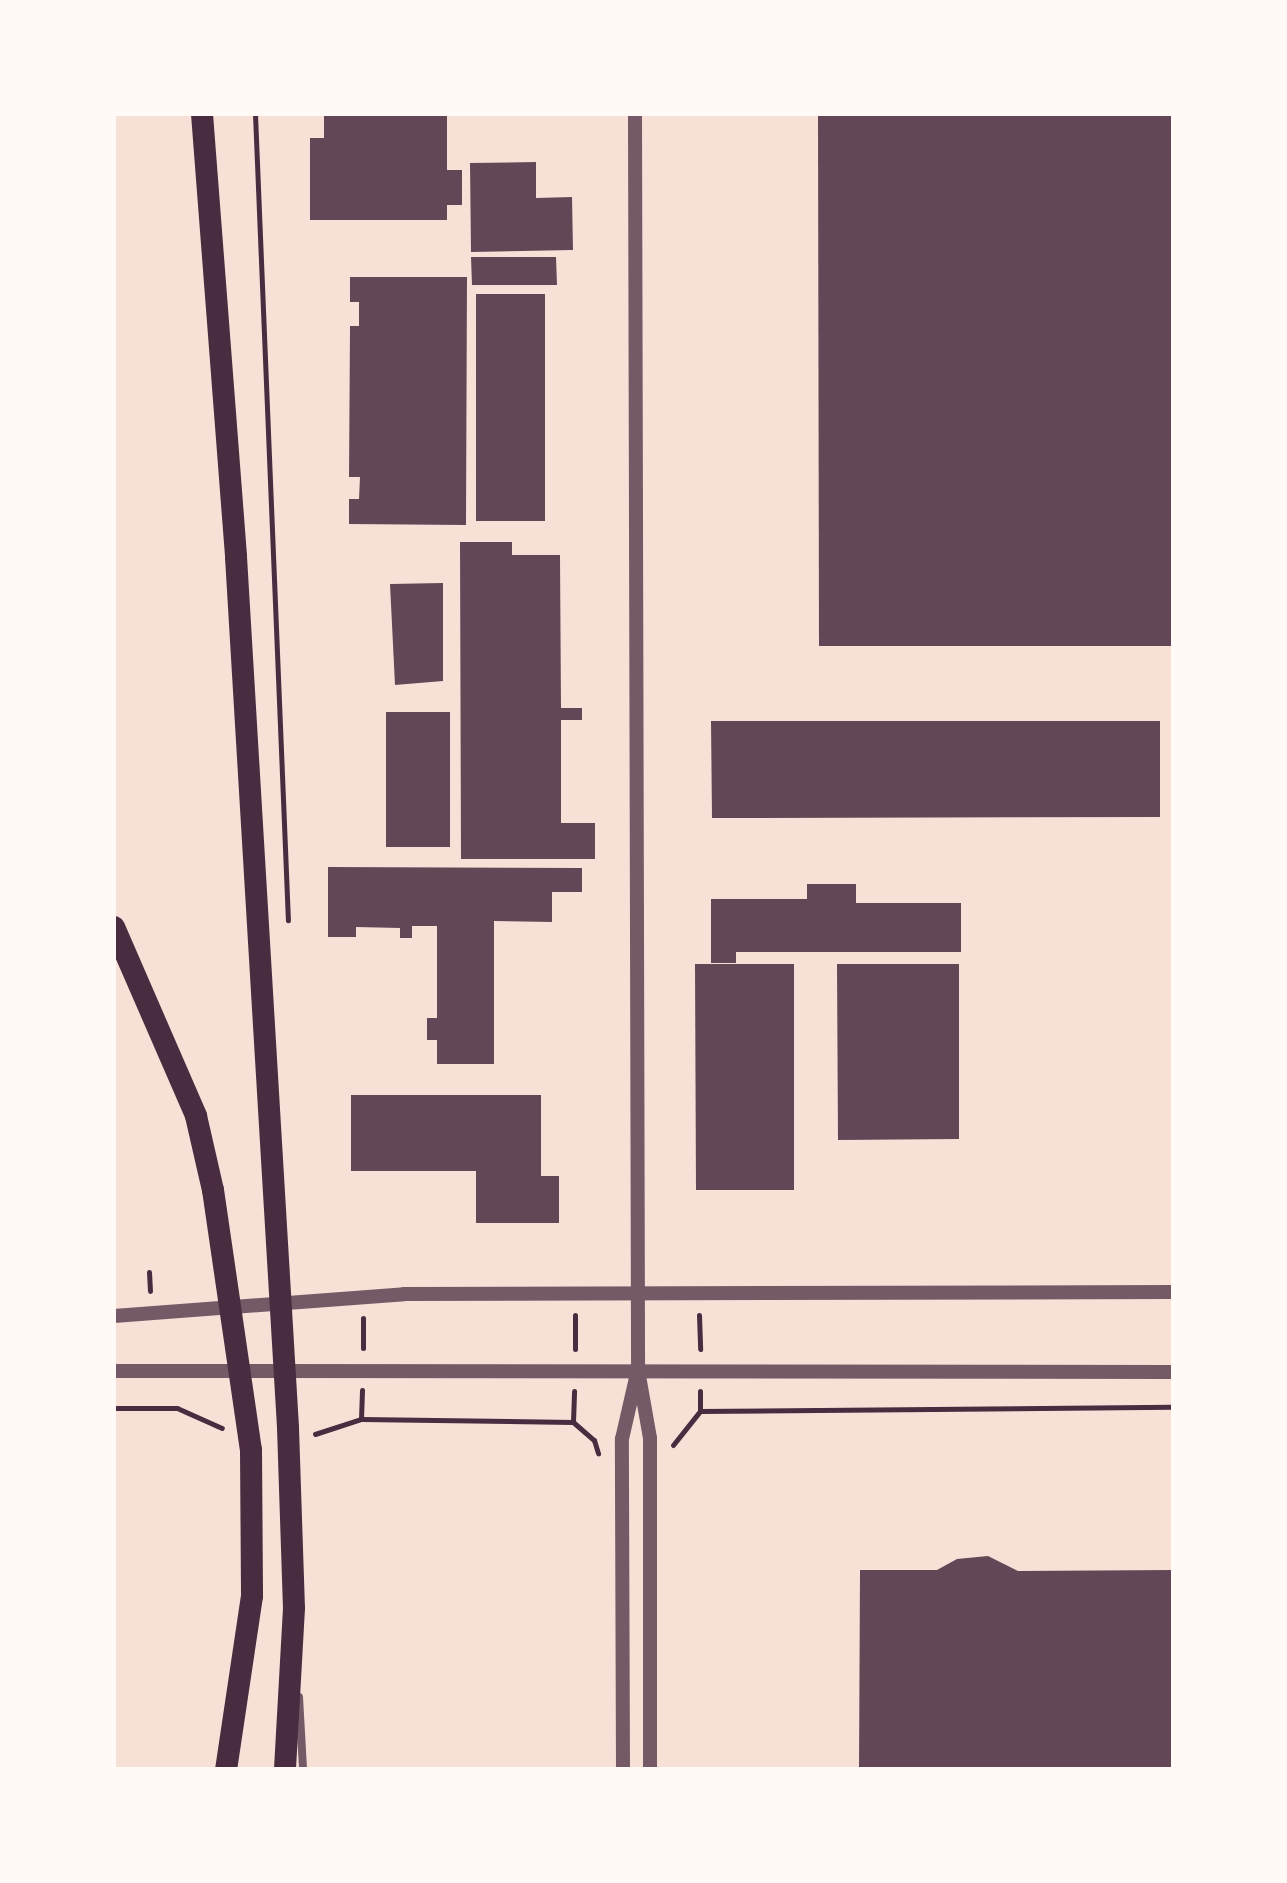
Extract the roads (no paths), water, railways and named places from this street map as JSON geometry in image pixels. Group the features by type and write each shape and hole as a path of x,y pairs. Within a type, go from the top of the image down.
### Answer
{"highway":[{"path":"202,114 236,557 277,1302 288,1428 294,1608 285,1769"},
{"path":"114,927 196,1116 230,1305 248,1428 255,1535 252,1596 226,1769"}],"street":[{"path":"635,114 638,1370 650,1438 650,1769"},
{"path":"114,1316 363,1296 1173,1292"},
{"path":"114,1371 239,1368 363,1372 1173,1372"},
{"path":"623,1769 622,1439 638,1370"},
{"path":"294,1608 303,1769"}]}
